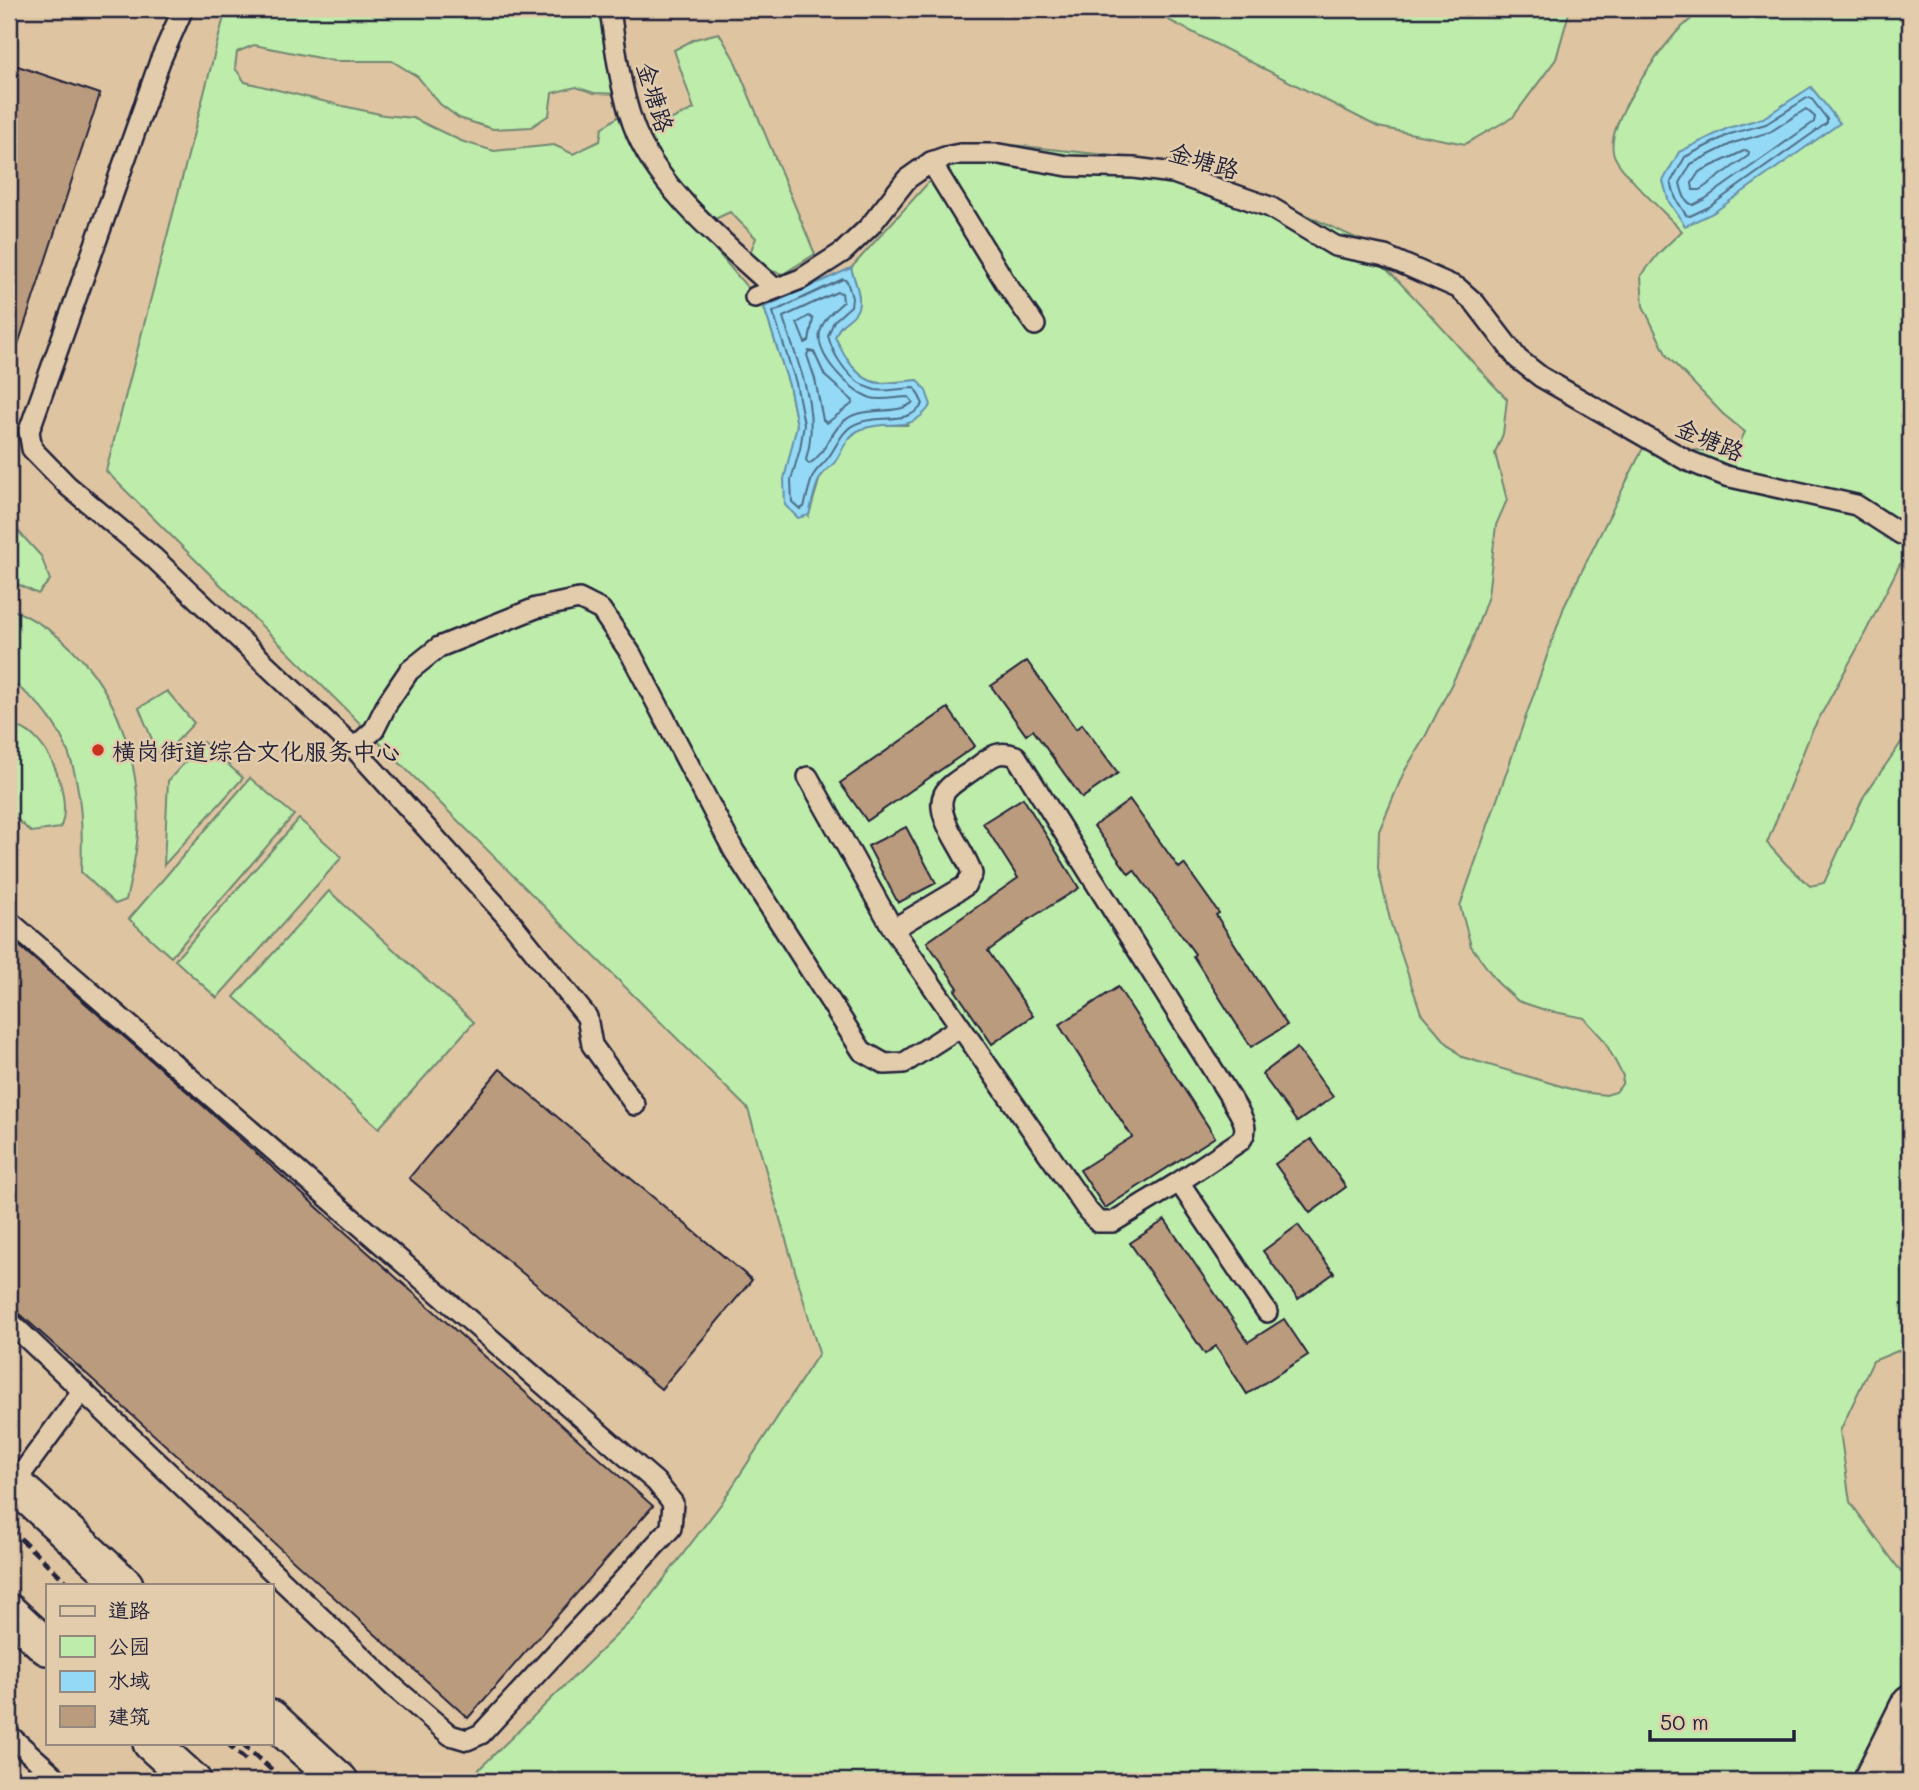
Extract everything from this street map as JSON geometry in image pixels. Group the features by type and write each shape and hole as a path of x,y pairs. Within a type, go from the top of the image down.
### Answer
{"highway":[{"path":"11,1482 124,1584"},
{"path":"12,1617 46,1646"},
{"path":"1871,1781 1910,1703"},
{"path":"273,1720 340,1781"},
{"path":"152,1744 193,1781"},
{"path":"1908,1781 1910,1775"}],"street":[{"path":"183,9 160,61 29,431 32,449 68,486 216,614 354,748 506,916 587,1017 592,1045 635,1105"},
{"name":"金塘路","path":"610,9 633,125 643,145 660,172 699,218 775,289 801,279 843,252 870,226 907,179 931,162 960,154 999,154 1068,166 1158,170 1187,177 1270,207 1335,246 1385,256 1458,288 1475,303 1518,359 1541,377 1686,460 1726,476 1856,505 1901,534 1910,536"},
{"path":"931,162 1004,282 1035,325"},
{"path":"755,297 775,289"},
{"path":"354,748 373,730 409,671 439,647 536,608 579,599 601,610 631,654 734,851 862,1051 885,1065 904,1063 960,1027"},
{"path":"808,777 893,929 1087,1211 1098,1222 1113,1222 1179,1182 1245,1135 1246,1128 1232,1100 1016,756 1003,752 993,755 944,794 942,807 947,824 970,862 972,874 965,886 893,929"},
{"path":"9,921 656,1482 673,1503 671,1528 481,1734 467,1740 450,1735 395,1688 9,1321"},
{"path":"1179,1182 1267,1312"},
{"path":"11,1482 82,1391"},
{"path":"9,1735 60,1781"}],"green space":[{"path":"226,9 610,9 619,94 594,93 576,87 552,93 549,115 531,127 493,129 459,118 440,104 418,77 392,61 334,61 254,45 237,52 235,68 245,82 384,115 413,118 461,141 494,151 554,145 573,154 600,141 602,128 622,114 647,171 674,206 764,307 789,385 797,425 793,448 809,515 820,477 834,462 844,443 858,430 875,425 908,425 918,380 884,383 871,381 852,366 842,351 835,337 840,327 856,311 859,301 851,268 937,173 956,164 988,158 995,143 1172,162 1269,198 1382,250 1379,262 1507,399 1503,434 1495,453 1507,500 1496,525 1488,596 1469,649 1426,735 1404,772 1379,831 1378,868 1391,924 1421,1013 1462,1057 1581,1092 1606,1095 1616,1092 1622,1084 1623,1076 1604,1040 1584,1018 1518,1001 1498,983 1471,946 1460,906 1564,607 1644,446 1682,452 1700,450 1722,455 1739,444 1745,432 1723,414 1667,356 1643,306 1641,276 1659,253 1682,231 1618,163 1613,143 1616,127 1633,92 1656,58 1678,31 1703,9 1910,9 1910,563 1900,564 1811,733 1767,843 1810,886 1824,883 1864,796 1910,730 1910,1346 1873,1361 1840,1431 1850,1502 1910,1584 1910,1707 1889,1781 467,1781 634,1618 721,1504 819,1353 748,1109 106,471"},
{"path":"1147,9 1570,9 1556,59 1513,117 1465,144 1378,127"},
{"path":"719,33 734,59 815,254 783,274 760,268 750,253 756,238 730,212 715,219 694,201 668,171 647,136 661,124 694,109 674,50 695,39"},
{"path":"9,521 41,556 50,580 38,594 9,580"},
{"name":"横岗街道综合文化服务中心","path":"9,608 38,623 63,641 84,662 102,686 116,713 127,741 134,772 139,815 134,864 126,900 115,904 81,872 82,827 77,783 71,761 52,722 38,704 9,679"},
{"path":"167,691 194,723 160,759 139,708"},
{"name":"横岗街道综合文化服务中心","path":"18,727 40,743 56,770 64,802 60,828 31,832 9,812 9,732"},
{"path":"203,742 243,778 164,865 168,781"},
{"path":"250,778 294,815 171,957 129,919"},
{"path":"299,819 342,857 217,998 175,960"},
{"path":"329,891 474,1022 379,1128 234,997"}],"water":[{"path":"1811,87 1840,123 1713,213 1685,226 1669,202 1663,181 1679,152 1728,128 1763,118"},
{"path":"851,268 859,302 856,312 840,327 835,337 842,351 852,366 871,381 889,383 918,380 931,405 915,420 907,423 873,426 857,431 835,462 821,476 809,515 798,518 785,505 784,479 797,425 789,385 764,307"}],"building":[{"path":"9,63 100,94 12,363 9,363"},
{"path":"1027,661 1076,729 1082,724 1118,773 1082,798 1033,730 1026,735 991,686"},
{"path":"948,708 975,746 867,821 840,783"},
{"path":"1023,798 1079,888 1023,923 1024,925 988,951 1033,1016 992,1044 955,990 958,988 927,942 1018,878 983,823"},
{"path":"1130,800 1179,868 1184,864 1219,913 1216,915 1287,1025 1251,1047 1193,956 1195,954 1134,870 1129,874 1094,826"},
{"path":"906,827 936,883 898,903 868,846"},
{"path":"9,937 191,1095 653,1506 468,1718 9,1304"},
{"path":"1118,987 1215,1137 1105,1208 1080,1170 1132,1137 1059,1025"},
{"path":"1297,1048 1333,1097 1297,1122 1262,1074"},
{"path":"500,1069 752,1280 661,1389 409,1178"},
{"path":"1311,1139 1346,1187 1310,1213 1275,1164"},
{"path":"1165,1220 1248,1342 1284,1319 1308,1355 1247,1394 1216,1346 1205,1354 1130,1243"},
{"path":"1298,1225 1334,1273 1298,1299 1263,1251"}],"railway":[{"path":"9,1528 69,1584"},
{"path":"228,1744 246,1760"},
{"path":"243,1744 284,1781"}],"place":[{"name":"横岗街道综合文化服务中心","path":"98,750"}]}
